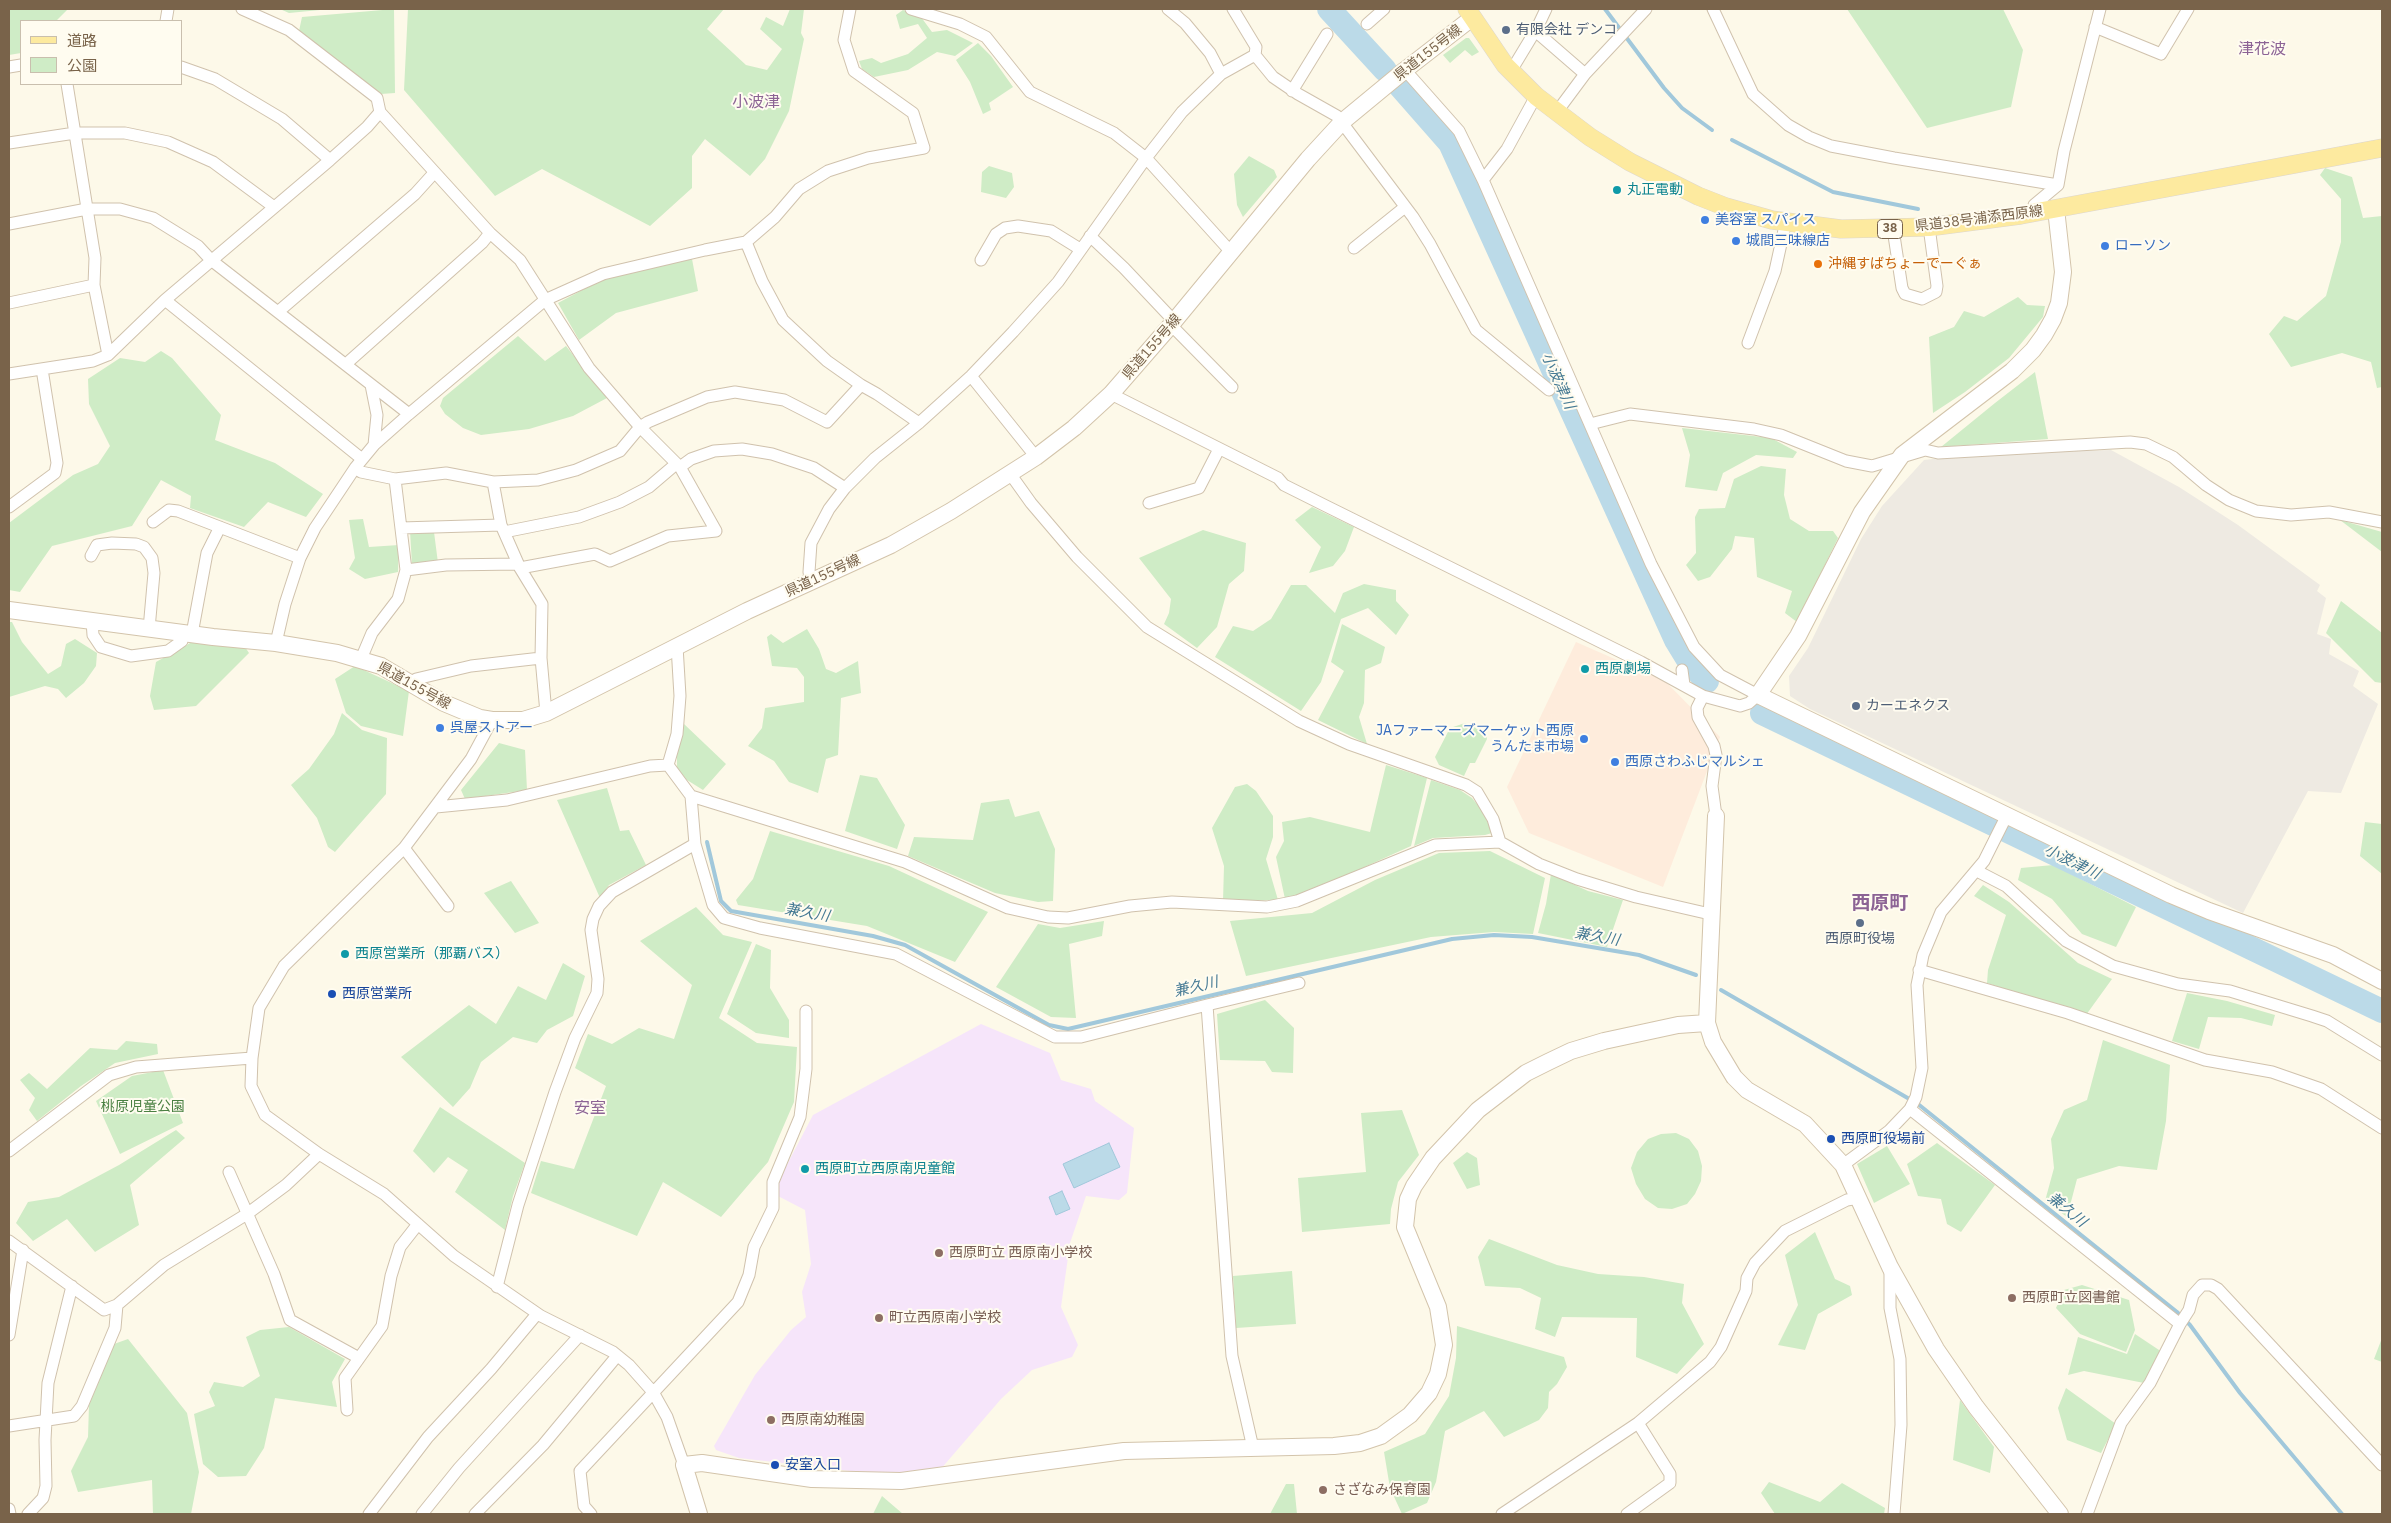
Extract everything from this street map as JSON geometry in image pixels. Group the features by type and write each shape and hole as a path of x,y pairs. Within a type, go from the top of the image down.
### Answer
{"main road":[{"name":"県道38号浦添西原線","path":"1469,14 1511,71 1536,96 1556,113 1630,162 1672,184 1726,207 1786,222 1841,229 1929,227 2056,209 2382,148"}],"street":[{"path":"242,9 288,30 314,47 377,98 380,112 490,233 520,260 589,368 640,427 678,465 716,531 668,536 610,561 595,554 519,566 446,565 406,570"},
{"path":"276,643 285,604 300,558 315,528 362,459 374,445 409,414 544,300 603,274 746,242 775,216 799,189 828,171 868,158 924,148 913,113 854,71 844,40 844,31 850,9"},
{"path":"911,9 960,24 986,37 1030,92 1114,133 1146,158 1230,252"},
{"path":"1168,9 1185,23 1210,53 1221,74"},
{"path":"1233,9 1256,47 1255,55 1273,76 1292,91 1337,116 1342,122 1430,244 1476,330 1549,390"},
{"path":"1367,24 1384,9"},
{"path":"1511,71 1537,28 1546,9"},
{"path":"1556,113 1585,74 1622,32 1646,9"},
{"path":"1713,9 1753,94 1788,125 1808,137 1831,146 2058,185"},
{"path":"1110,394 1278,478 1284,485 1703,696 1740,706 1758,695 1798,636 1862,512 1902,456 2012,372 2044,335 2053,319 2059,303 2063,272 2056,209 2034,205 2058,185 2064,151 2100,9"},
{"path":"2095,28 2161,54 2188,9"},
{"name":"県道155号線","path":"9,610 188,634 276,643 361,659 381,666 455,708 492,720 523,720 546,713 677,646 891,545 1011,475 1036,457 1074,428 1110,394 1172,323 1308,159 1342,122 1469,14"},
{"path":"1537,28 1540,35 1585,74"},
{"path":"1292,91 1327,34"},
{"path":"811,582 809,572 811,543 829,509 845,488 876,458 919,423 971,376 1037,306 1182,112 1221,74 1255,55"},
{"path":"182,67 215,79 282,119 330,160"},
{"path":"1405,70 1460,131 1651,564 1694,647 1720,675 2005,819 2209,911 2333,955 2382,981"},
{"path":"67,85 95,258 94,285 108,355"},
{"path":"1483,180 1506,149 1536,96"},
{"path":"9,374 93,362 108,355 165,300 330,160 367,127 380,112"},
{"path":"9,143 75,133 125,133 168,142 213,162 274,207"},
{"path":"279,311 415,194 434,173"},
{"path":"1354,248 1405,208"},
{"path":"9,224 87,209 120,209 153,218 198,246 211,260 409,414"},
{"path":"1748,342 1775,271 1786,222"},
{"path":"981,260 996,234 1005,228 1018,226 1052,231 1080,249"},
{"path":"1893,229 1902,288 1905,294 1922,299 1936,292 1937,286 1929,227"},
{"path":"346,364 482,244 490,233"},
{"path":"1090,236 1124,268 1232,387"},
{"path":"746,242 762,281 783,320 827,361 919,423"},
{"path":"9,303 94,285"},
{"path":"165,300 362,459"},
{"path":"9,507 56,473 57,463 42,369"},
{"path":"971,376 1036,457"},
{"path":"371,384 377,415 374,445"},
{"path":"355,468 361,472 395,479 446,473 493,482 538,480 576,470 620,451 640,427 680,406 707,397 735,392 784,400 827,422 861,385"},
{"path":"1590,424 1630,414 1770,432 1846,461 1872,466 1925,450 1938,452 2130,442 2146,444 2173,457 2206,485 2229,500 2256,511 2291,515 2329,512 2382,522"},
{"path":"1149,503 1198,488 1219,449"},
{"path":"401,528 502,529 579,517 620,502 649,487 678,465 714,450 742,450 772,454 814,468 845,488"},
{"path":"1011,475 1031,503 1077,557 1147,627 1299,721 1349,744 1452,778 1466,785 1477,792 1493,819 1500,842"},
{"path":"361,659 372,633 398,599 406,570 395,479"},
{"path":"493,482 502,529 519,566 542,604 541,658 546,713"},
{"path":"152,522 173,510 300,558"},
{"path":"92,621 93,635 101,647 130,656 168,651 177,647 188,634 207,553 220,528"},
{"path":"91,556 97,545 112,543 144,547 152,558 154,573 149,629"},
{"path":"668,765 676,734 680,696 677,646"},
{"path":"412,684 416,679 471,666 541,658"},
{"path":"1682,670 1684,685"},
{"path":"1703,696 1697,708 1698,717 1714,746 1716,755 1712,786 1716,816 1710,914 1707,1022 1713,1042 1734,1077 1747,1090 1804,1124 1843,1165 1890,1267 1936,1349 1966,1392 2060,1514"},
{"path":"492,720 471,759 436,808 404,848 284,966 259,1008 252,1058 251,1086 266,1115 319,1154 384,1194 454,1256 537,1314 617,1356 642,1378 653,1392 667,1417 699,1514"},
{"path":"668,765 691,796 695,844 714,905 724,918 760,928 896,954 1055,1037 1081,1037 1299,983"},
{"path":"436,808 507,800 650,766 668,765"},
{"path":"691,796 905,862 1008,908 1048,917 1068,918 1130,906 1172,902 1267,907 1297,901 1435,845 1500,842 1539,864 1577,879 1636,897 1710,914"},
{"path":"1843,1165 1875,1144 1913,1103 1922,1068 1917,985 1919,970 1941,912 1980,866 2005,819"},
{"path":"498,1287 521,1195 575,1038 597,993 598,979 591,930 593,919 599,906 612,892 695,844"},
{"path":"404,848 448,906"},
{"path":"1980,866 2006,886 2066,941 2113,966 2178,984 2230,991 2312,1016 2327,1021 2382,1055"},
{"path":"1919,970 2068,1013 2205,1060 2272,1072 2321,1089 2382,1128"},
{"path":"1207,1005 1232,1356 1253,1448"},
{"path":"576,1514 588,1510 580,1471 738,1302 749,1275 754,1247 773,1208 773,1182 800,1117 806,1069 806,1011"},
{"path":"684,1465 702,1463 812,1479 902,1481 1124,1451 1360,1444 1382,1436 1397,1426 1429,1393 1438,1374 1444,1345 1443,1331 1434,1297 1405,1227 1408,1199 1414,1186 1433,1158 1478,1110 1526,1073 1571,1051 1670,1026 1707,1022"},
{"path":"9,1151 109,1075 136,1067 252,1058"},
{"path":"1913,1103 2181,1323"},
{"path":"9,1241 104,1310 117,1305 164,1265 247,1214 286,1185 319,1154"},
{"path":"229,1172 274,1274 290,1320 359,1358"},
{"path":"1502,1514 1638,1423 1710,1362 1721,1347 1746,1291 1747,1278 1760,1256 1785,1231 1847,1200 1858,1198"},
{"path":"347,1410 345,1378 382,1326 391,1276 400,1247 418,1224"},
{"path":"9,1335 23,1250"},
{"path":"1890,1267 1890,1308 1900,1359 1902,1425 1894,1514"},
{"path":"2087,1514 2121,1423 2150,1383 2189,1310 2193,1295 2202,1285 2212,1285 2218,1289 2382,1465"},
{"path":"28,1514 43,1498 46,1486 48,1383 72,1286"},
{"path":"9,1426 74,1416 82,1406 115,1328 117,1305"},
{"path":"369,1514 428,1438 491,1369 537,1314"},
{"path":"422,1514 459,1468 580,1335"},
{"path":"475,1514 543,1445 617,1356"},
{"path":"1627,1514 1670,1483 1670,1474 1638,1423"},
{"path":"9,1509 10,1514"}],"shaded area":[{"path":"2111,450 2179,487 2238,525 2320,585 2317,591 2326,598 2317,634 2331,639 2329,654 2359,671 2353,686 2378,704 2341,793 2308,791 2243,913 1810,709 1790,696 1789,676 1808,648 1861,539 1882,506 1924,460 1976,454"},
{"name":"西原さわふじマルシェ","path":"1576,642 1665,681 1720,737 1663,887 1529,833 1507,787"},
{"name":"西原町立 西原南小学校","path":"981,1024 1050,1053 1061,1080 1091,1089 1095,1101 1134,1128 1127,1193 1119,1200 1086,1196 1070,1243 1061,1307 1078,1345 1072,1357 1032,1370 1001,1399 940,1470 885,1475 739,1458 716,1450 714,1446 755,1375 791,1330 806,1317 802,1292 811,1264 805,1210 776,1195 779,1180 813,1115"}],"green space":[{"path":"9,9 68,9 57,20 20,20 20,53 9,55"},
{"path":"280,9 330,9 289,13"},
{"path":"394,9 395,93 381,94 299,31 302,17"},
{"path":"408,9 724,9 707,29 746,65 767,70 782,49 760,29 766,17 783,26 790,9 804,9 801,33 804,39 789,111 765,159 750,176 705,139 692,156 692,188 650,226 542,169 495,196 404,90"},
{"path":"1847,9 2003,9 2023,50 2011,107 1927,128"},
{"path":"903,10 921,17 932,32 947,30 973,43 955,56 937,52 908,70 874,77 862,69 859,61 872,58 881,63 908,54 927,38 918,24 900,29 896,15"},
{"path":"1466,38 1469,38 1479,52 1472,56 1465,50 1450,63 1443,55"},
{"path":"978,43 991,56 1013,87 989,103 991,110 983,114 970,82 956,60"},
{"path":"1249,156 1274,170 1277,177 1243,217 1237,205 1234,174"},
{"path":"989,166 1012,173 1014,187 1006,198 981,192 982,172"},
{"path":"2325,168 2352,177 2363,218 2382,216 2382,387 2377,388 2371,362 2342,353 2291,367 2269,334 2284,316 2297,321 2326,296 2341,242 2341,199 2320,175"},
{"path":"692,259 698,291 616,313 579,340 558,303 603,279"},
{"path":"2018,297 2027,305 2045,306 2043,317 2009,358 1965,392 1933,413 1929,337 1954,327 1964,311 1984,317"},
{"path":"518,336 545,361 566,346 607,398 573,416 529,429 481,435 463,428 445,414 440,406 443,398"},
{"path":"161,351 172,358 221,415 215,440 275,463 323,494 306,517 268,502 244,527 190,508 191,496 161,480 132,526 52,546 20,592 9,590 9,523 73,475 98,464 110,446 89,404 88,379 120,358 145,362"},
{"path":"2035,372 2048,439 1941,447 1995,403"},
{"path":"1682,428 1771,438 1797,452 1793,458 1756,455 1723,473 1717,491 1685,487 1690,455"},
{"path":"1761,466 1786,469 1784,495 1790,519 1809,531 1833,531 1838,538 1797,622 1785,613 1792,591 1757,577 1754,538 1735,536 1732,549 1710,577 1698,581 1686,565 1696,553 1695,517 1699,509 1725,508 1734,479"},
{"path":"1312,507 1354,527 1345,551 1333,566 1309,573 1321,547 1295,520"},
{"path":"363,519 369,547 399,545 398,572 365,579 349,569 355,558 349,520"},
{"path":"2340,520 2382,532 2382,552"},
{"path":"1203,530 1246,543 1244,571 1229,584 1217,627 1197,648 1164,624 1169,613 1171,599 1139,558"},
{"path":"410,531 434,532 438,563 412,565"},
{"path":"1364,584 1396,590 1396,601 1409,615 1396,635 1368,608 1341,619 1321,682 1301,711 1215,657 1233,626 1253,631 1271,619 1291,585 1306,585 1335,613 1343,593"},
{"path":"2341,601 2382,633 2382,683 2375,682 2326,633"},
{"path":"9,622 12,622 22,642 48,674 61,666 66,644 75,639 97,653 96,666 84,683 66,698 58,689 45,686 9,697"},
{"path":"1342,624 1385,647 1381,663 1365,670 1364,703 1359,717 1367,744 1318,720 1344,671 1331,662"},
{"path":"807,629 819,649 826,669 836,673 858,661 861,693 841,698 838,755 826,759 818,793 789,782 774,761 748,746 762,728 765,708 804,702 804,677 797,668 772,666 767,637 771,634 783,643"},
{"path":"192,642 245,647 249,653 196,706 154,710 150,696 156,662"},
{"path":"355,666 409,691 403,736 361,726 346,713 335,679"},
{"path":"342,713 362,730 387,738 386,794 335,852 328,847 317,818 291,785 309,769 334,734"},
{"path":"1465,723 1486,732 1487,739 1475,763 1470,763 1464,776 1439,765 1435,757 1450,728"},
{"path":"684,724 726,764 703,790 687,780 677,768 677,756"},
{"path":"499,743 525,750 527,790 465,799 461,790"},
{"path":"1386,765 1427,778 1411,846 1296,898 1285,899 1276,857 1284,841 1282,822 1310,817 1370,832"},
{"path":"860,775 877,778 905,825 897,849 845,831"},
{"path":"1431,780 1460,790 1472,798 1484,813 1492,833 1433,838 1414,846"},
{"path":"1247,784 1256,791 1273,816 1273,837 1266,859 1278,900 1223,901 1224,866 1212,828 1235,787"},
{"path":"607,788 620,831 629,830 646,865 609,885 600,898 557,800"},
{"path":"1009,799 1015,817 1039,811 1055,849 1053,901 1038,902 995,893 908,856 914,837 973,840 981,803"},
{"path":"2365,822 2382,824 2382,874 2360,856"},
{"path":"770,831 889,866 988,912 955,962 867,926 738,905 736,900 753,879"},
{"path":"1490,851 1545,878 1533,934 1494,932 1431,937 1246,976 1230,921 1312,913 1375,880 1439,853"},
{"path":"2053,865 2136,907 2116,947 2082,934 2052,899 2018,880 2021,868"},
{"path":"1551,874 1588,891 1623,900 1607,947 1538,933 1546,904"},
{"path":"511,881 539,923 515,933 484,893"},
{"path":"1983,885 2009,902 2078,963 2112,979 2086,1015 1987,983 1988,970 2006,915 1974,896"},
{"path":"696,907 723,935 752,942 719,1018 757,1043 797,1047 794,1102 768,1162 721,1217 663,1182 637,1236 531,1193 541,1161 574,1169 606,1086 575,1068 588,1034 612,1044 639,1028 674,1039 692,985 640,941"},
{"path":"1104,921 1102,936 1069,944 1076,1018 1051,1017 996,987 1038,924 1060,928"},
{"path":"756,944 771,950 770,988 789,1020 789,1038 756,1033 727,1014"},
{"path":"563,963 585,976 573,1016 547,1030 537,1043 513,1037 481,1062 470,1088 453,1107 401,1057 469,1005 496,1024 518,986 546,1000"},
{"path":"2187,993 2227,1001 2275,1015 2272,1026 2241,1018 2208,1017 2199,1049 2172,1041"},
{"path":"1265,1000 1294,1028 1293,1073 1272,1072 1265,1061 1220,1060 1217,1014"},
{"path":"2103,1040 2170,1065 2166,1121 2157,1170 2119,1166 2077,1179 2067,1217 2045,1201 2054,1168 2051,1139 2064,1110 2087,1100"},
{"path":"126,1041 157,1044 158,1054 115,1063 81,1086 37,1121 29,1110 35,1098 20,1080 29,1073 47,1089 90,1048 117,1050"},
{"name":"桃原児童公園","path":"163,1070 183,1123 120,1154 96,1101 132,1076"},
{"path":"440,1107 525,1163 513,1196 505,1230 455,1192 468,1170 448,1157 434,1173 413,1151"},
{"path":"1402,1110 1419,1155 1398,1182 1391,1209 1390,1224 1302,1232 1298,1178 1366,1172 1361,1113"},
{"path":"176,1130 185,1138 130,1185 139,1225 95,1252 67,1219 33,1241 16,1223 28,1202 59,1197 119,1165"},
{"path":"1676,1133 1689,1139 1698,1151 1702,1166 1701,1181 1695,1194 1687,1204 1672,1209 1658,1208 1645,1199 1636,1184 1631,1168 1637,1152 1648,1139 1661,1134"},
{"path":"1937,1143 1995,1185 1961,1232 1947,1224 1941,1199 1918,1196 1907,1164"},
{"path":"1887,1146 1910,1184 1874,1203 1857,1164"},
{"path":"1467,1152 1477,1158 1480,1185 1467,1189 1453,1163"},
{"path":"1815,1232 1835,1279 1850,1286 1852,1295 1818,1314 1805,1350 1778,1345 1798,1305 1785,1255"},
{"path":"1489,1239 1557,1265 1598,1274 1644,1277 1684,1284 1682,1303 1704,1344 1677,1374 1636,1357 1637,1318 1562,1317 1555,1337 1535,1329 1541,1298 1520,1288 1485,1286 1478,1257"},
{"path":"1292,1271 1296,1324 1236,1328 1233,1276"},
{"path":"2082,1285 2129,1300 2135,1330 2126,1352 2080,1334 2056,1308 2064,1290"},
{"path":"1457,1326 1564,1357 1567,1367 1557,1384 1549,1392 1548,1408 1539,1420 1504,1437 1484,1411 1445,1431 1436,1482 1427,1503 1402,1514 1390,1488 1384,1452 1425,1434 1449,1396 1456,1358"},
{"path":"289,1327 345,1359 332,1382 337,1407 275,1398 264,1448 246,1476 218,1477 203,1464 194,1414 215,1406 209,1392 214,1382 243,1387 260,1376 246,1337 260,1330"},
{"path":"2135,1334 2162,1352 2144,1383 2084,1371 2068,1375 2078,1337 2127,1354"},
{"path":"2382,1338 2382,1362 2374,1359"},
{"path":"128,1339 187,1413 199,1472 191,1514 153,1514 152,1480 78,1492 71,1471 88,1437 89,1405 114,1344"},
{"path":"2066,1388 2116,1424 2101,1453 2067,1440 2058,1408"},
{"path":"1960,1400 1994,1447 1990,1473 1953,1460"},
{"path":"1769,1482 1820,1502 1842,1483 1885,1508 1884,1514 1775,1514 1761,1493"},
{"path":"1286,1484 1294,1484 1297,1514 1270,1514"},
{"path":"882,1496 903,1514 873,1514"}],"water":[{"path":"1109,1143 1120,1167 1074,1188 1063,1164"},
{"path":"1062,1191 1070,1209 1056,1215 1049,1197"}],"waterway":[{"name":"小波津川","path":"1329,9 1385,70"},
{"path":"1605,9 1664,88 1682,108 1712,130"},
{"name":"小波津川","path":"1400,86 1450,143 1676,640 1690,663 1707,681"},
{"path":"1732,140 1833,192 1918,209"},
{"name":"小波津川","path":"1762,713 2382,1011"},
{"name":"兼久川","path":"707,842 721,901 731,911 873,936 905,945 1049,1025 1068,1029 1452,939 1494,935 1532,937 1639,955 1696,975"},
{"name":"兼久川","path":"1721,990 1918,1104 2177,1312 2190,1325 2240,1393 2342,1514"}],"place":[{"name":"有限会社 デンコ","path":"1506,30"},
{"name":"丸正電動","path":"1617,190"},
{"name":"美容室 スパイス","path":"1705,220"},
{"name":"城間三味線店","path":"1736,241"},
{"name":"ローソン","path":"2105,246"},
{"name":"沖縄すばちょーでーぐぁ","path":"1818,264"},
{"name":"西原劇場","path":"1585,669"},
{"name":"カーエネクス","path":"1856,706"},
{"name":"呉屋ストアー","path":"440,728"},
{"name":"JAファーマーズマーケット西原 うんたま市場","path":"1584,739"},
{"name":"西原さわふじマルシェ","path":"1615,762"},
{"name":"西原町役場","path":"1860,923"},
{"name":"西原営業所（那覇バス）","path":"345,954"},
{"name":"西原営業所","path":"332,994"},
{"name":"西原町役場前","path":"1831,1139"},
{"name":"西原町立西原南児童館","path":"805,1169"},
{"name":"西原町立 西原南小学校","path":"939,1253"},
{"name":"西原町立図書館","path":"2012,1298"},
{"name":"町立西原南小学校","path":"879,1318"},
{"name":"西原南幼稚園","path":"771,1420"},
{"name":"安室入口","path":"775,1465"},
{"name":"さざなみ保育園","path":"1323,1490"}],"district":[{"name":"津花波","path":"2262,49"},
{"name":"小波津","path":"756,102"},
{"name":"西原町","path":"1880,904"},
{"name":"安室","path":"590,1108"}]}
